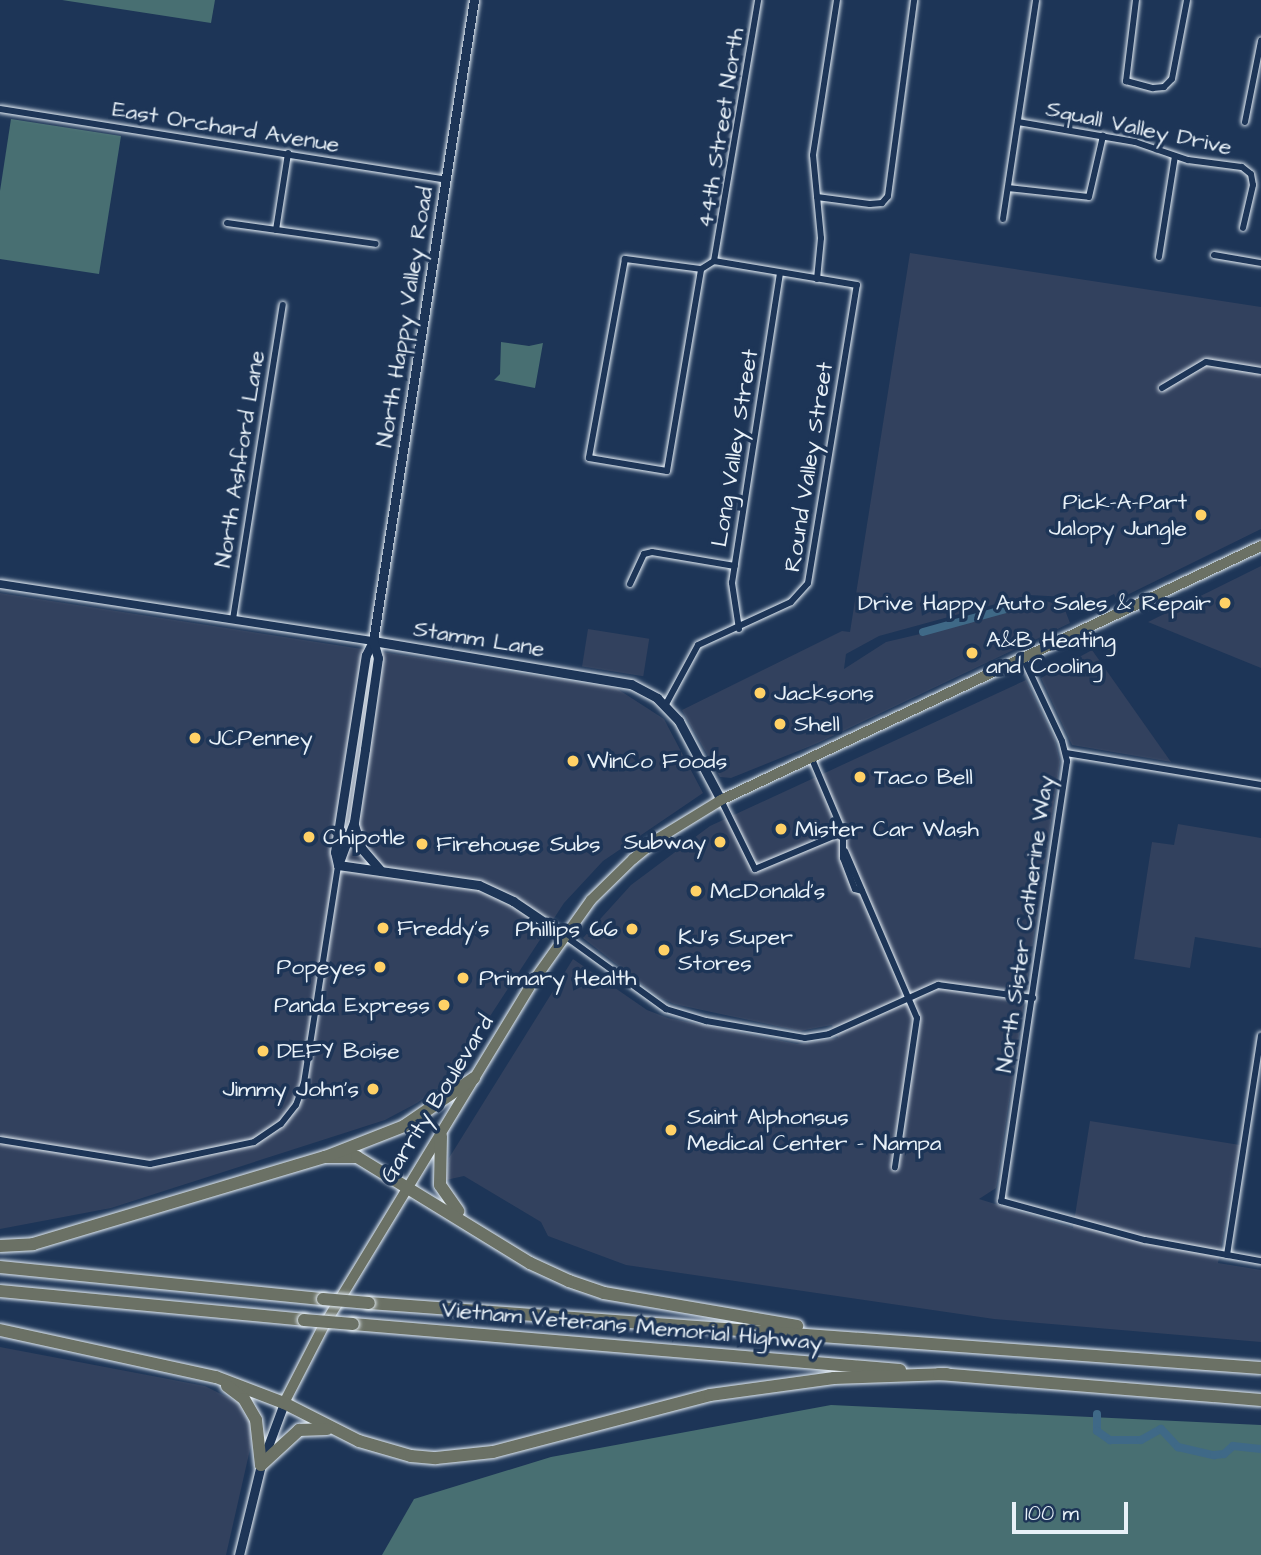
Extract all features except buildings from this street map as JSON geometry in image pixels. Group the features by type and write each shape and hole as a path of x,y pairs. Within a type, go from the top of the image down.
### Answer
{"highway":[{"path":"0,1246 33,1244 325,1157 404,1126 474,1078"},
{"path":"441,1136 440,1185 445,1198 471,1224"},
{"path":"325,1157 357,1157 471,1224 530,1263 604,1293 873,1338"},
{"name":"Vietnam Veterans Memorial Highway","path":"0,1267 323,1300 1261,1368"},
{"name":"Vietnam Veterans Memorial Highway","path":"0,1291 304,1320 1261,1400"},
{"path":"0,1330 215,1377 284,1403 335,1432"},
{"path":"261,1465 299,1430 320,1427 411,1456 458,1458 710,1395 834,1378 947,1374"},
{"path":"215,1377 253,1413 261,1465"}],"main road":[{"name":"North Happy Valley Road","path":"338,865 335,852 361,681 373,641 474,0"},
{"name":"Garrity Boulevard","path":"284,1403 323,1327 474,1078 565,936 591,900 633,859 659,838 721,800 812,760 1261,546"},
{"name":"North Happy Valley Road","path":"338,865 354,822 378,658 373,641"},
{"name":"Stamm Lane","path":"373,641 631,684 665,706 679,721 721,800"},
{"path":"354,822 362,849 381,871"},
{"path":"338,865 480,886 513,901 565,936"},
{"path":"239,1555 261,1465 284,1403"}],"street":[{"name":"44th Street North","path":"714,261 758,0"},
{"path":"701,269 667,471 589,458 625,259 701,269 714,261 817,279 821,238 813,155 838,0"},
{"path":"817,197 870,204 881,203 888,196 914,0"},
{"path":"1003,219 1035,0"},
{"path":"1136,0 1126,81 1145,88 1164,87 1172,79 1187,0"},
{"path":"1245,122 1261,41"},
{"name":"East Orchard Avenue","path":"0,109 446,180"},
{"name":"Squall Valley Drive","path":"1018,122 1103,136 1175,156 1242,167 1251,174 1253,185 1243,228"},
{"path":"1008,188 1089,197 1103,136"},
{"path":"275,230 288,153"},
{"path":"1159,257 1175,156"},
{"path":"227,223 376,244"},
{"path":"1214,255 1261,263"},
{"name":"Long Valley Street","path":"739,629 734,612 734,566 780,273"},
{"name":"Round Valley Street","path":"665,706 698,645 739,629 791,603 808,583 857,285 817,279"},
{"name":"North Ashford Lane","path":"233,619 283,305"},
{"path":"1161,387 1206,362 1261,371"},
{"path":"630,584 644,554 652,552 734,566"},
{"name":"Stamm Lane","path":"0,584 373,641"},
{"name":"North Sister Catherine Way","path":"1024,660 1066,753 1033,998 1001,1201 1126,1236 1227,1255"},
{"path":"1066,753 1261,785"},
{"path":"812,760 843,832 845,851 850,854 862,891 911,996 917,1018 895,1167"},
{"name":"Stamm Lane","path":"721,800 755,869 843,832"},
{"name":"North Happy Valley Road","path":"0,1140 150,1164 254,1142 281,1124 296,1105 304,1083 338,865"},
{"path":"565,936 659,1006 706,1021 788,1036 829,1034 938,985 1033,998"},
{"path":"1261,1036 1227,1255 1261,1261"}],"shaded area":[{"path":"910,253 1261,307 1261,529 1117,600 1114,594 1104,599 1029,595 879,636 846,654 844,669 886,642 980,620 1038,599 1053,603 1058,613 1065,610 1070,623 818,743 731,778 720,777 682,710 842,631 850,632"},
{"path":"1261,566 1261,668 1148,622"},
{"path":"0,593 616,688 664,719 703,793 603,861 564,903 447,1082 417,1103 385,1120 111,1208 0,1229"},
{"path":"588,629 649,639 643,676 582,667"},
{"path":"1092,650 1171,762 1072,745 1041,678"},
{"path":"1026,680 1055,740 1060,762 996,1188 979,1199 1073,1228 1090,1121 1240,1145 1218,1263 1261,1270 1261,1342 994,1319 626,1265 548,1236 541,1222 464,1176 446,1180 449,1158 573,959 647,1010 668,1018 797,1044 838,1038 832,1025 800,1031 674,1004 657,996 583,938 631,885 710,826"},
{"path":"1178,824 1261,838 1261,948 1195,937 1190,968 1134,959 1152,842 1174,845"},
{"path":"0,1347 205,1386 237,1402 249,1422 251,1445 226,1555 0,1555"}],"green space":[{"path":"62,0 215,0 211,23"},
{"path":"11,119 121,136 99,274 0,259 0,191"},
{"path":"501,342 529,346 543,343 535,388 494,380 500,374"},
{"path":"831,1405 1261,1425 1261,1555 382,1555 414,1499 551,1457"}],"waterway":[{"path":"923,632 1013,607"},
{"path":"1097,1414 1097,1431 1110,1440 1141,1440 1161,1429 1178,1447 1214,1455 1224,1454 1233,1446 1261,1449"}],"place":[{"name":"Pick-A-Part Jalopy Jungle","path":"1201,515"},
{"name":"Drive Happy Auto Sales & Repair","path":"1225,603"},
{"name":"A&B Heating and Cooling","path":"972,653"},
{"name":"Jacksons","path":"760,693"},
{"name":"Shell","path":"780,724"},
{"name":"JCPenney","path":"195,738"},
{"name":"WinCo Foods","path":"573,761"},
{"name":"Taco Bell","path":"860,777"},
{"name":"Mister Car Wash","path":"781,829"},
{"name":"Chipotle","path":"309,837"},
{"name":"Subway","path":"720,842"},
{"name":"Firehouse Subs","path":"422,844"},
{"name":"McDonald's","path":"696,891"},
{"name":"Freddy's","path":"383,928"},
{"name":"Phillips 66","path":"632,929"},
{"name":"KJ's Super Stores","path":"664,950"},
{"name":"Popeyes","path":"380,967"},
{"name":"Primary Health","path":"463,978"},
{"name":"Panda Express","path":"444,1005"},
{"name":"DEFY Boise","path":"263,1051"},
{"name":"Jimmy John's","path":"373,1089"},
{"name":"Saint Alphonsus Medical Center - Nampa","path":"671,1130"}]}
